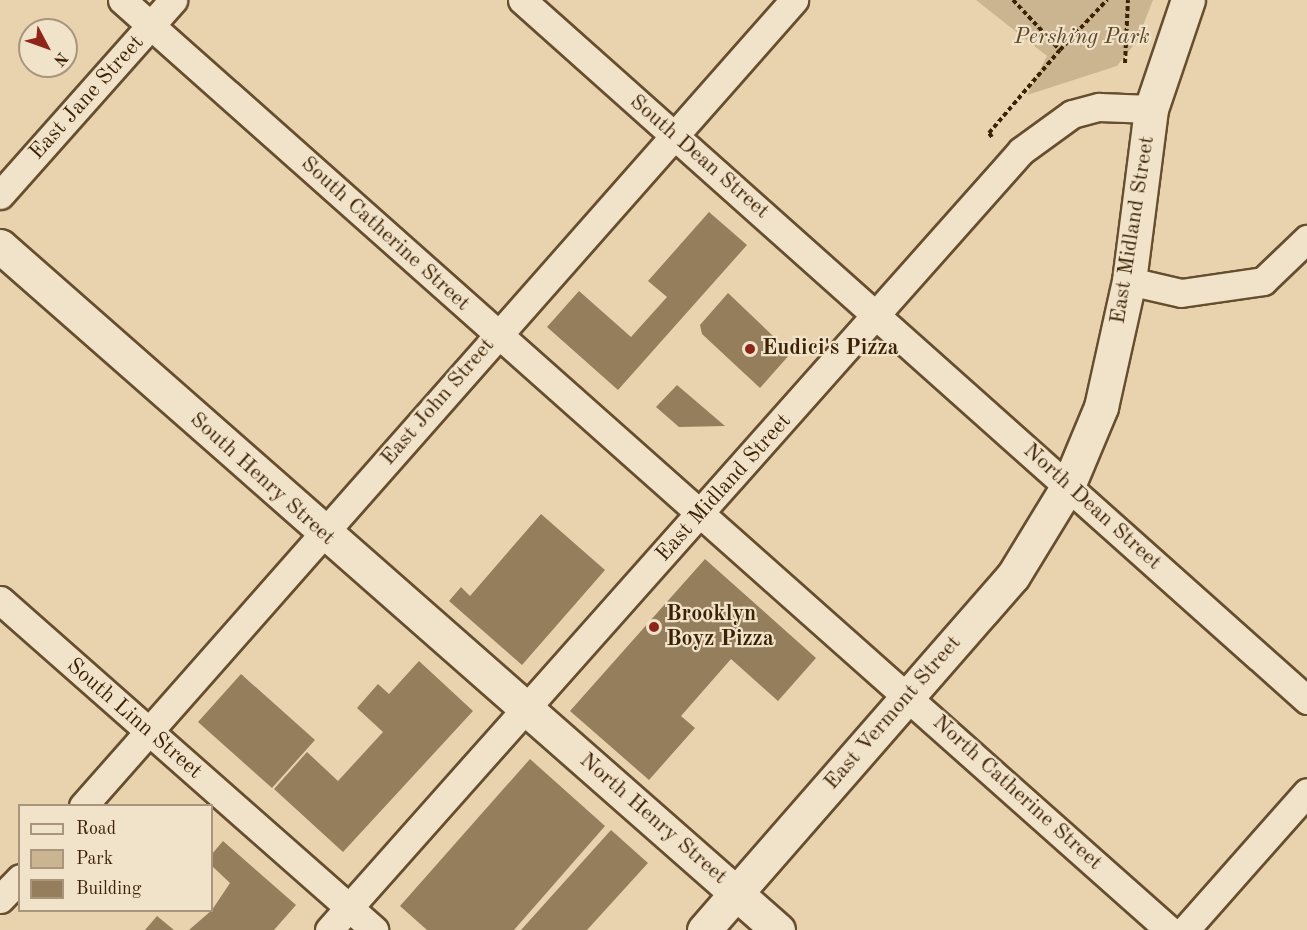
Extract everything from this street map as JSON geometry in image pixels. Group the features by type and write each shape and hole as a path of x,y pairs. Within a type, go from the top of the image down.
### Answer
{"main road":[{"name":"East Midland Street","path":"1068,486 1101,407 1130,281 1151,109 1188,0"},
{"name":"South Henry Street","path":"0,246 324,534 526,709"},
{"name":"East Vermont Street","path":"704,930 1013,576 1068,486"},
{"name":"North Henry Street","path":"526,709 778,930"}],"street":[{"name":"South Catherine Street","path":"122,0 703,513"},
{"name":"East Jane Street","path":"0,195 173,0"},
{"name":"South Dean Street","path":"522,0 878,314"},
{"name":"East John Street","path":"85,804 324,534 497,333 794,0"},
{"name":"East Midland Street","path":"329,930 703,513 1021,151 1047,128 1099,106 1151,109"},
{"path":"1130,281 1181,293 1263,281 1307,239"},
{"name":"North Dean Street","path":"878,314 1307,700"},
{"name":"North Catherine Street","path":"703,513 1168,930"},
{"name":"South Linn Street","path":"0,600 375,930"},
{"path":"1185,930 1307,792"},
{"path":"0,900 18,880"}],"path":[{"path":"1013,0 1060,50"},
{"path":"992,137 989,133 1060,50 1107,0"},
{"path":"1125,63 1128,0"}],"green space":[{"name":"Pershing Park","path":"976,0 1153,0 1137,41 1117,66 1027,95 1047,56"}],"building":[{"path":"709,212 747,245 618,390 547,327 579,291 631,337 667,297 648,281"},
{"path":"728,293 791,353 760,388 702,334 700,325"},
{"path":"677,385 725,426 679,427 656,407"},
{"path":"541,514 605,570 522,665 449,601 461,587 470,596"},
{"path":"705,559 816,658 778,701 731,659 681,716 695,728 649,780 570,711"},
{"path":"419,661 473,711 343,852 274,789 307,752 338,781 383,732 357,708 378,684 389,694"},
{"path":"241,674 315,740 272,788 198,722"},
{"path":"530,759 605,826 514,930 427,930 400,906"},
{"path":"611,830 648,863 587,930 521,930"},
{"path":"223,841 296,905 274,930 189,930 210,912 213,912 230,883 213,867 213,853"},
{"path":"157,916 174,930 145,930"}],"place":[{"name":"Eudici's Pizza","path":"750,349"},
{"name":"Brooklyn Boyz Pizza","path":"654,627"}]}
